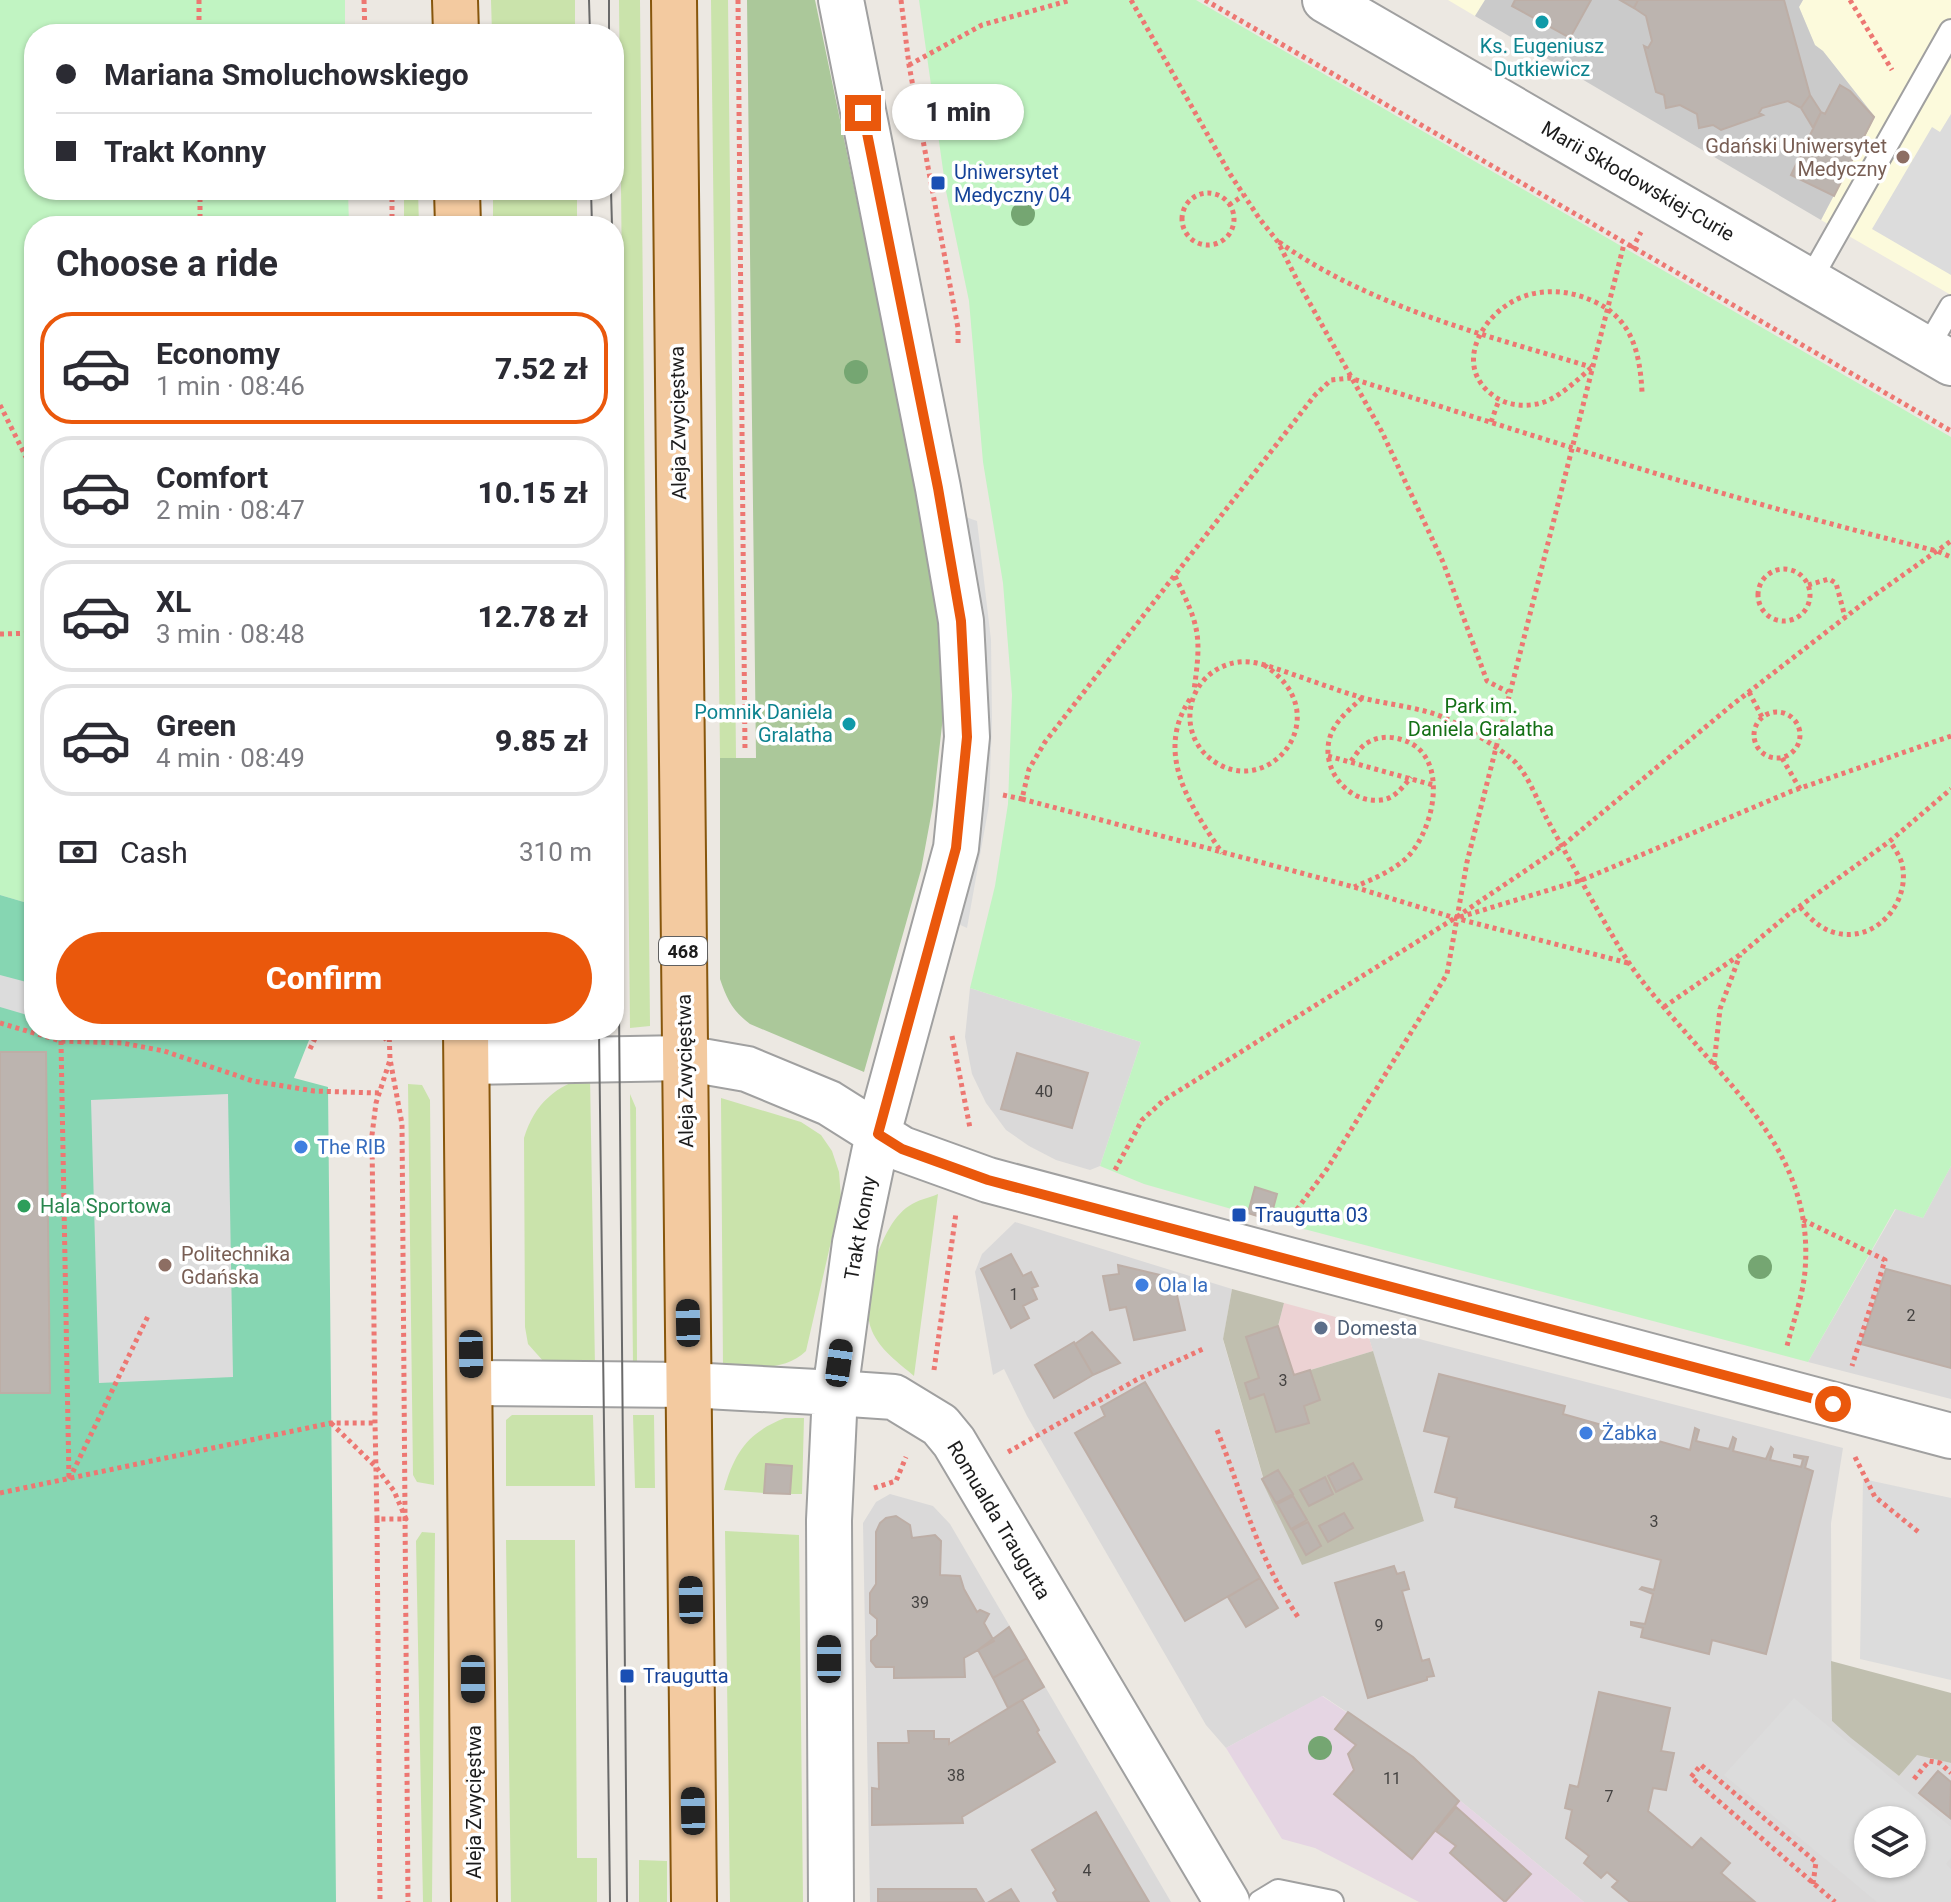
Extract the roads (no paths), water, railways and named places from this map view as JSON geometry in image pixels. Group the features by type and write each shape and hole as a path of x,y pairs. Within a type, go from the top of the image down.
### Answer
{"main road":[{"path":"455,0 456,24"},
{"name":"Aleja Zwycięstwa","path":"674,0 694,1902"},
{"name":"Aleja Zwycięstwa","path":"466,1046 474,1902"}],"street":[{"name":"Trakt Konny","path":"831,1902 829,1520 835,1393 855,1243 878,1134 956,848 967,737 961,621 938,488 841,0"},
{"name":"Marii Skłodowskiej-Curie","path":"1325,0 1939,356"},
{"path":"466,1046 684,1058 747,1069 829,1103 902,1149 988,1180 1951,1436"},
{"name":"Romualda Traugutta","path":"471,1383 688,1385 894,1397 940,1425 954,1442 1227,1902"}],"lane":[{"path":"1810,280 1951,31"},
{"path":"1939,356 1951,307"},
{"path":"1260,1902 1278,1891 1332,1902"}],"tram line":[{"path":"589,0 590,24"},
{"path":"609,0 609,24"},
{"path":"591,200 592,216"},
{"path":"611,200 612,216"},
{"path":"599,1040 610,1902"},
{"path":"619,1040 627,1902"}],"place":[{"name":"Ks. Eugeniusz Dutkiewicz","path":"1542,22"},
{"name":"Gdański Uniwersytet Medyczny","path":"1903,157"},
{"name":"Uniwersytet Medyczny 04","path":"938,183"},
{"name":"Pomnik Daniela Gralatha","path":"849,724"},
{"name":"The RIB","path":"301,1147"},
{"name":"Hala Sportowa","path":"24,1206"},
{"name":"Traugutta 03","path":"1239,1215"},
{"name":"Politechnika Gdańska","path":"165,1265"},
{"name":"Ola la","path":"1142,1285"},
{"name":"Domesta","path":"1321,1328"},
{"name":"Żabka","path":"1586,1433"},
{"name":"Traugutta","path":"627,1676"}],"park label":[{"name":"Park im. Daniela Gralatha","path":"1481,718"}]}
